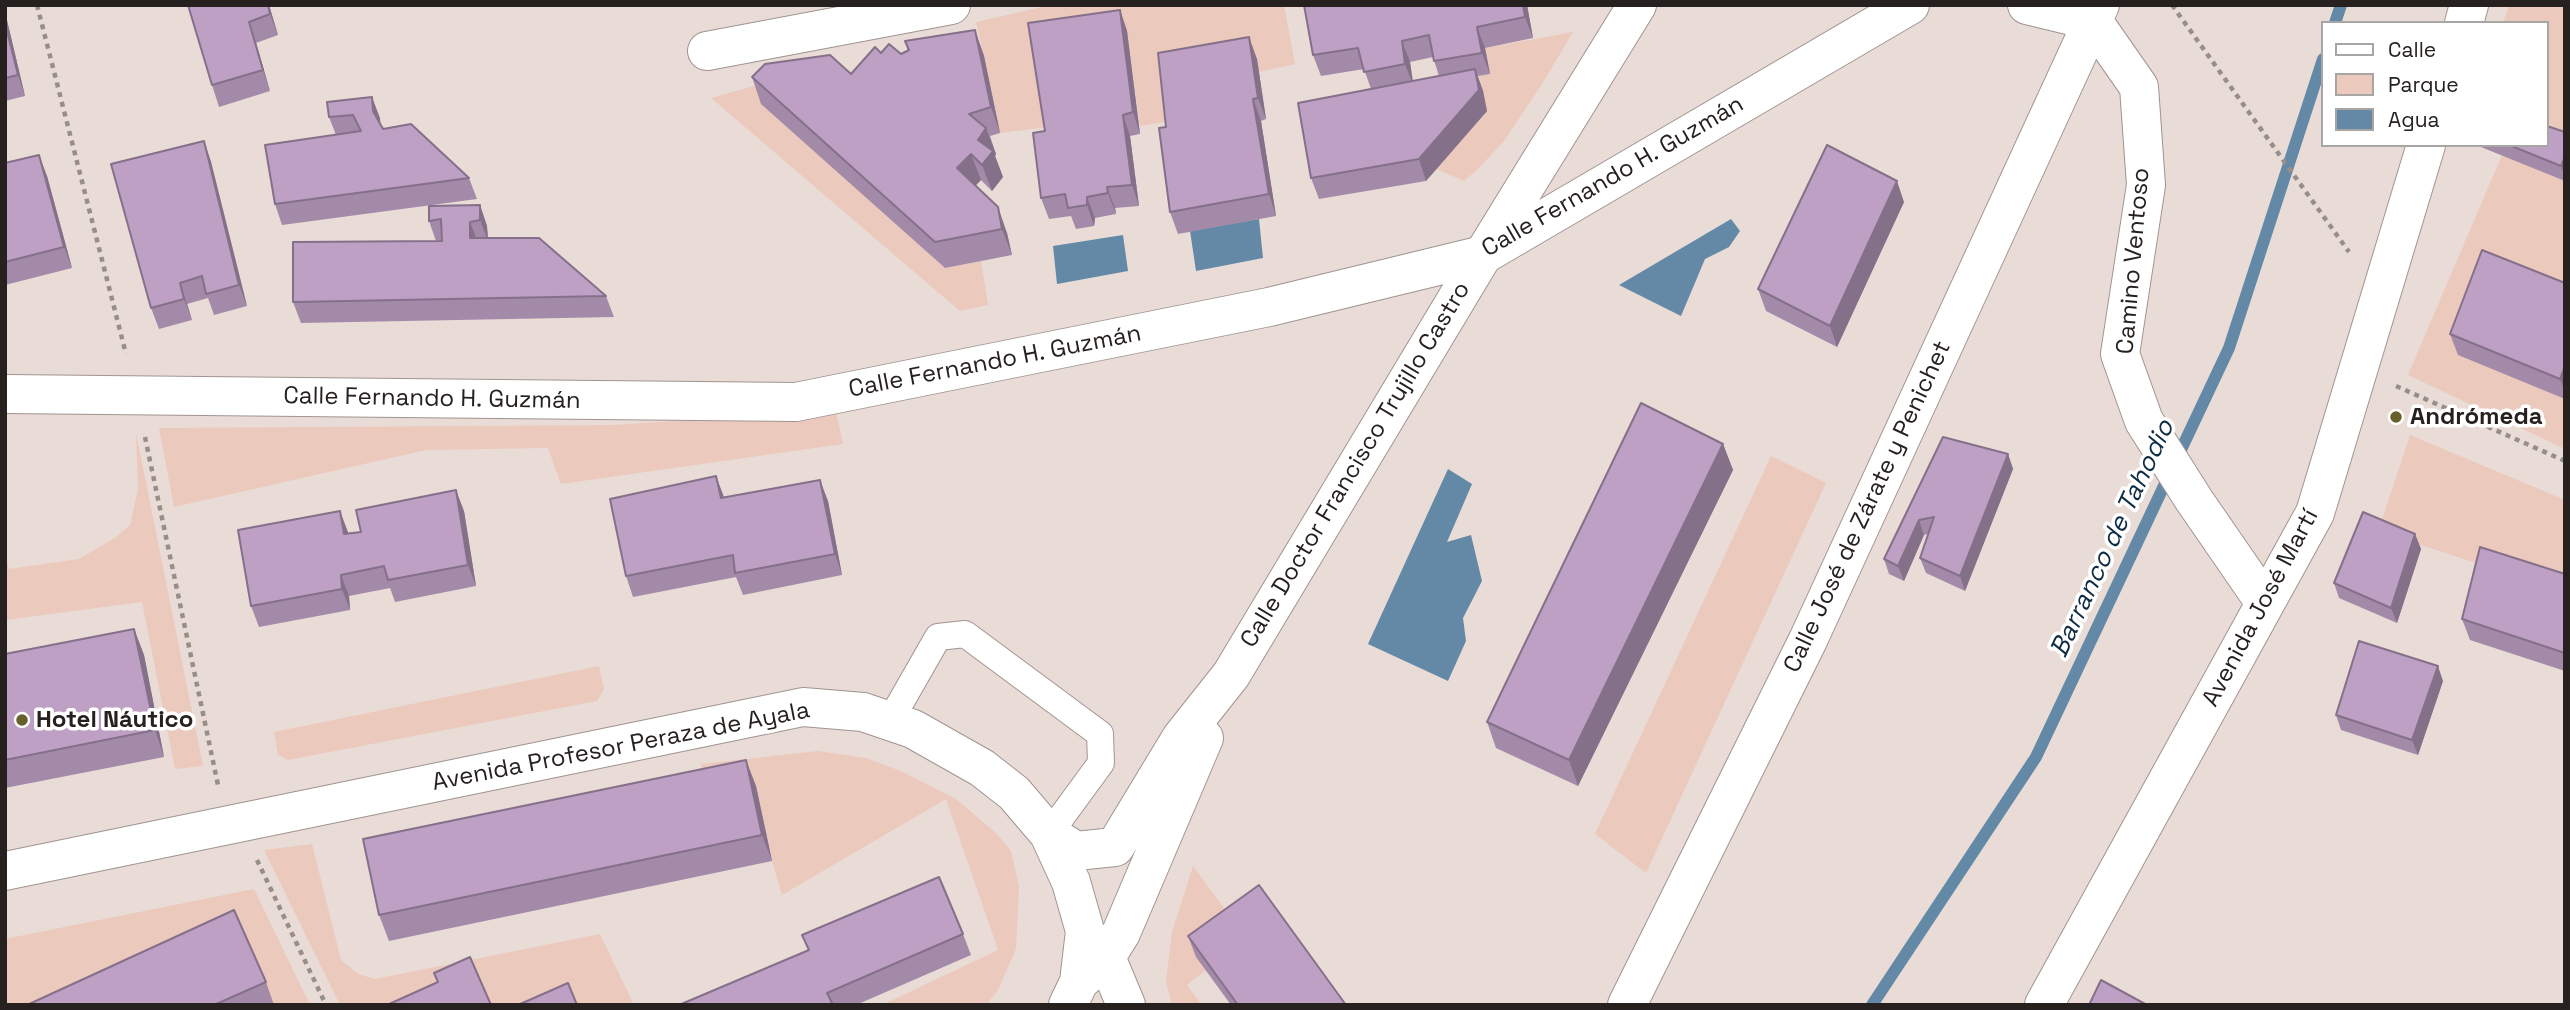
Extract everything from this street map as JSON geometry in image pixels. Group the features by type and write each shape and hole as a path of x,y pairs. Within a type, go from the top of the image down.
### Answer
{"street":[{"path":"707,51 951,5"},
{"name":"Calle Doctor Francisco Trujillo Castro","path":"1049,834 1076,851 1115,847 1181,738 1231,675 1483,255 1637,5"},
{"name":"Calle Fernando H. Guzmán","path":"5,394 796,402 1269,307 1483,255 1910,5"},
{"path":"2027,5 2097,13"},
{"name":"Camino Ventoso","path":"2097,13 2139,87 2146,185 2120,354 2144,421 2194,500 2265,603"},
{"name":"Calle José de Zárate y Penichet","path":"1627,1005 1808,640 2097,13"},
{"name":"Avenida José Martí","path":"2044,1005 2315,513 2425,147"},
{"name":"Calle Doctor Francisco Trujillo Castro","path":"1085,969 1121,933 1231,675"},
{"name":"Avenida Profesor Peraza de Ayala","path":"5,871 803,707 863,712 913,729 982,768 1014,793 1049,834 1072,883 1085,969 1126,1005"}],"lane":[{"path":"890,721 937,637 965,634 1100,734 1101,763 1049,834"}],"path":[{"path":"2172,5 2381,297"},
{"path":"2358,370 2565,461"},
{"path":"239,823 326,1005"}],"green space":[{"path":"1051,5 1284,5 1295,64 1259,72 1256,59 1171,121 1140,126 1127,31 1048,127 1000,133 976,22"},
{"path":"2509,5 2565,5 2565,449 2408,375 2502,155 2549,147 2549,21 2504,21"},
{"path":"1573,32 1504,141 1478,169 1464,181 1436,169 1487,111 1479,76 1490,74 1485,48"},
{"path":"768,82 762,104 945,268 981,261 988,305 960,311 711,98"},
{"path":"834,403 843,444 561,484 548,448 426,450 174,507 159,428 613,425 753,416"},
{"path":"136,433 203,766 175,769 142,602 5,620 5,552 9,569 79,559 115,538 130,525 138,489"},
{"path":"2410,435 2565,500 2565,592 2378,531"},
{"path":"1771,456 1826,483 1646,873 1595,834"},
{"path":"599,666 604,689 597,701 288,760 278,755 274,732"},
{"path":"818,751 866,758 901,771 956,799 996,833 1011,851 1019,887 1016,949 998,990 986,1005 882,1005 998,950 946,799 782,895 756,786 708,795 701,764"},
{"path":"312,844 341,960 358,974 375,979 600,934 634,1005 340,1005 264,850"},
{"path":"1193,866 1238,927 1206,970 1187,985 1202,1005 1172,1005 1166,982 1172,932"},
{"path":"254,889 310,1005 5,1005 5,939"}],"water":[{"path":"1259,219 1263,258 1196,271 1190,231"},
{"path":"1731,219 1740,231 1729,247 1705,259 1681,316 1619,285"},
{"path":"1123,235 1128,271 1057,284 1053,246"},
{"path":"1448,469 1472,484 1447,542 1471,535 1482,581 1463,618 1466,641 1448,681 1368,644"}],"building":[{"path":"188,5 268,5 270,14 249,22 263,70 212,85"},
{"path":"1304,5 1523,5 1525,17 1477,27 1482,53 1434,61 1429,35 1402,41 1405,64 1364,72 1358,48 1313,55"},
{"path":"1120,10 1133,112 1123,115 1132,185 1107,187 1108,193 1087,197 1087,205 1068,208 1065,194 1041,198 1033,133 1045,131 1028,23"},
{"path":"5,23 18,75 5,78"},
{"path":"975,30 991,107 969,114 986,128 978,140 993,151 982,165 971,154 957,168 998,207 1002,229 935,242 752,77 765,64 830,55 851,74 875,47 881,53 889,44 901,54 909,50 905,41"},
{"path":"1249,37 1258,98 1253,99 1269,194 1170,212 1159,128 1166,127 1158,53"},
{"path":"1475,69 1479,90 1419,159 1311,178 1298,103"},
{"path":"372,97 373,111 383,129 411,124 469,178 275,204 265,145 361,131 353,115 329,117 327,102"},
{"path":"2549,127 2565,132 2565,156 2561,166 2514,147 2549,147"},
{"path":"204,141 239,285 206,294 202,276 180,283 184,299 151,308 111,164"},
{"path":"1827,145 1897,181 1830,326 1758,289"},
{"path":"39,155 64,247 5,262 5,163"},
{"path":"480,205 480,220 470,222 470,238 539,238 606,296 293,302 293,242 442,241 441,219 429,221 429,206"},
{"path":"2482,250 2565,283 2565,366 2560,379 2450,334"},
{"path":"1641,403 1723,444 1569,760 1487,722"},
{"path":"1943,437 2008,454 1960,576 1920,558 1934,517 1919,520 1898,566 1884,559"},
{"path":"716,476 721,498 820,480 835,554 735,573 733,555 626,576 610,499"},
{"path":"456,490 468,565 388,580 384,566 341,575 342,589 251,606 238,530 340,511 344,534 361,532 356,510"},
{"path":"2363,512 2415,534 2391,608 2334,583"},
{"path":"2480,547 2565,574 2565,653 2462,619"},
{"path":"134,629 155,730 5,760 5,654"},
{"path":"2359,641 2438,666 2412,740 2336,715"},
{"path":"746,760 762,835 379,915 363,839"},
{"path":"939,877 963,934 827,993 833,1005 679,1005 809,950 802,935"},
{"path":"1259,885 1346,1005 1238,1005 1188,936"},
{"path":"234,910 266,982 214,1005 27,1005"},
{"path":"470,957 491,1005 387,1005 438,982 434,973"},
{"path":"2101,980 2147,1005 2089,1005"},
{"path":"568,983 577,1005 518,1005"}],"waterway":[{"name":"Barranco de Tahodio","path":"2336,21 2341,5"},
{"name":"Barranco de Tahodio","path":"1872,1005 2036,757 2229,348 2322,62"}],"place":[{"name":"Andrómeda","path":"2396,417"},
{"name":"Hotel Náutico","path":"22,720"}]}
